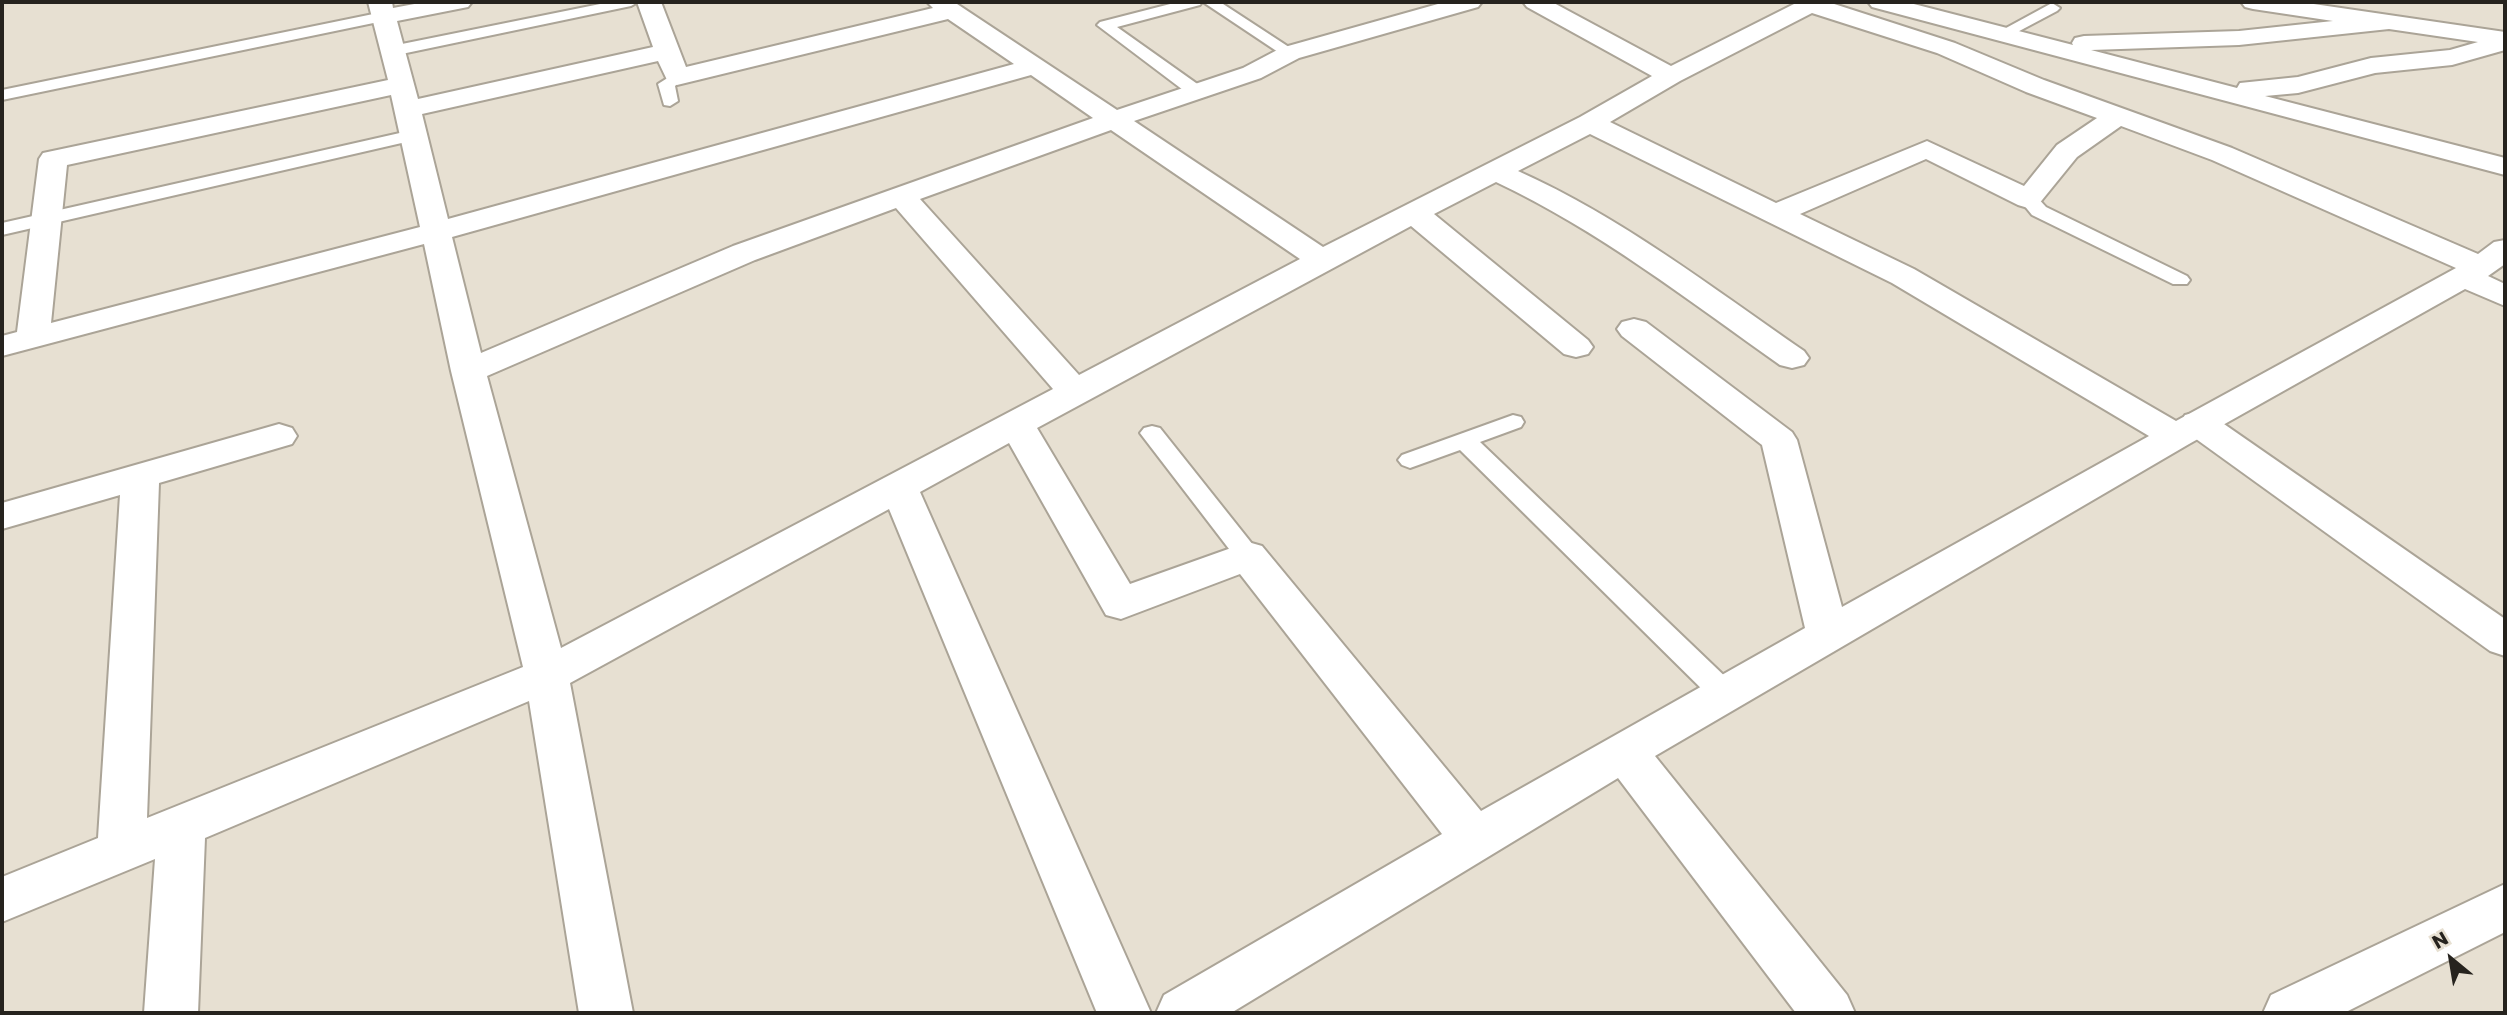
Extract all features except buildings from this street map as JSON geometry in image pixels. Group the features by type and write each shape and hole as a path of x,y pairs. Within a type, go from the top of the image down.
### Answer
{"street":[{"path":"460,2 382,9 468,371 547,674 606,1013"},
{"path":"649,2 668,51 673,89 946,6 1322,260"},
{"path":"1396,2 1416,19"},
{"path":"468,371 744,253 1112,120 1252,73 1290,53 1469,2"},
{"path":"1535,2 1671,76"},
{"path":"1880,2 2505,167"},
{"path":"2253,2 2505,40"},
{"path":"2,900 547,674 1322,260 1590,123 1671,76 1812,4 1945,48 2035,86 2222,154 2483,264 2505,296"},
{"path":"1945,48 2239,38 2388,22"},
{"path":"2223,92 2298,85 2371,66 2452,58 2505,40"},
{"path":"33,338 53,159 668,51"},
{"path":"2,346 435,232 1035,66"},
{"path":"1775,214 1927,149 2028,199 2067,151 2118,116"},
{"path":"1590,123 1903,276 2187,430 2505,640"},
{"path":"1496,172 1549,196 1606,229 1792,358"},
{"path":"901,196 1075,392"},
{"path":"1414,213 1576,347"},
{"path":"1183,1013 1624,751 2483,264"},
{"path":"1634,329 1779,440 1828,635"},
{"path":"1017,424 1121,604 1248,556 1475,839"},
{"path":"2,516 279,436"},
{"path":"122,850 140,476"},
{"path":"899,486 1124,1013"},
{"path":"1624,751 1828,1013"},
{"path":"171,1013 181,826"},
{"path":"2300,1011 2505,908"}],"lane":[{"path":"392,51 631,2"},
{"path":"1195,2 1105,25 1198,92"},
{"path":"1210,2 1290,53"},
{"path":"2003,34 2053,8"},
{"path":"2,95 382,9"},
{"path":"2,229 413,135"},
{"path":"2028,199 2039,211 2179,280"},
{"path":"1410,460 1514,422"},
{"path":"1152,433 1248,556"},
{"path":"1464,440 1725,694"}]}
